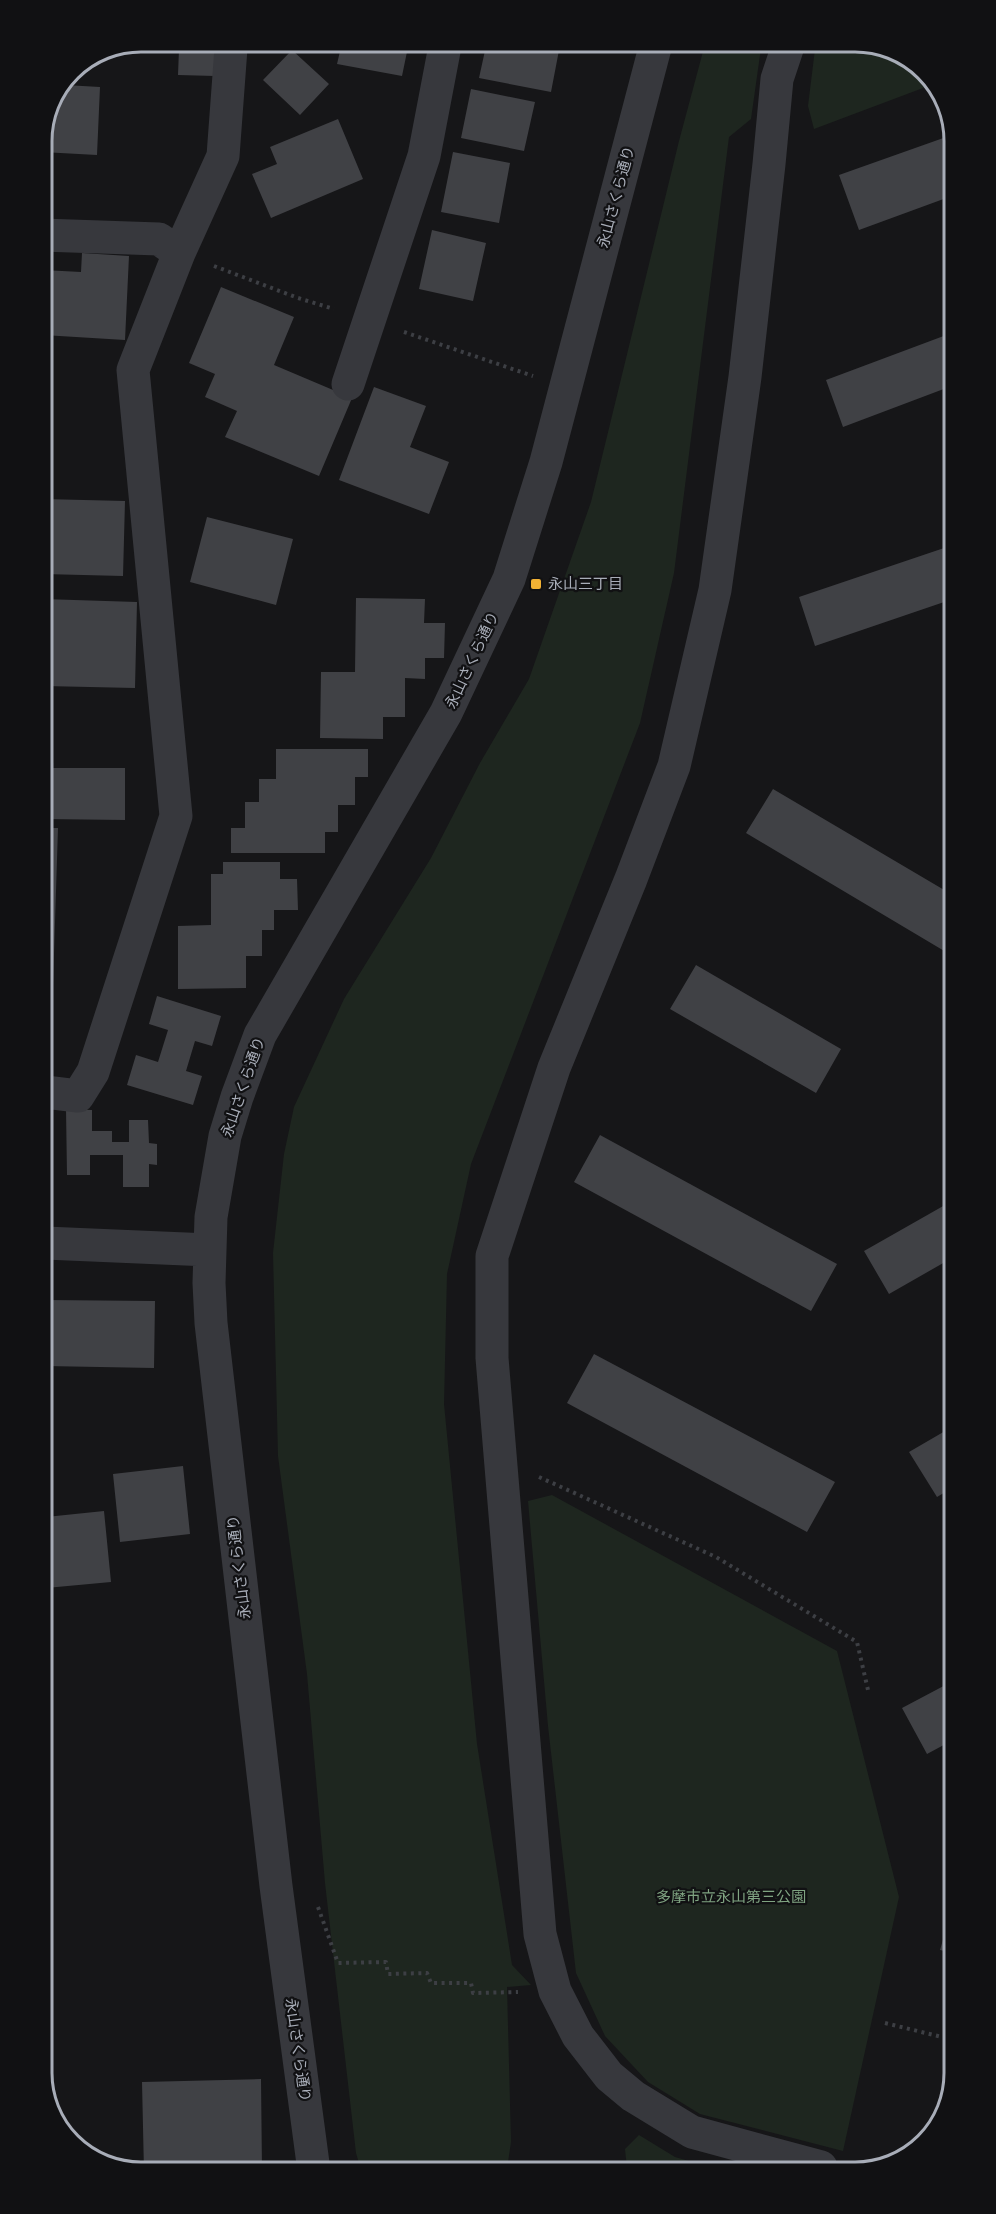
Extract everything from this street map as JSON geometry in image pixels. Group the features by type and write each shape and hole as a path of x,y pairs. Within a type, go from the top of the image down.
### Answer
{"street":[{"path":"53,1093 78,1096 93,1072 176,816 134,370 179,253 223,156 231,52"},
{"path":"348,384 424,156 444,52"},
{"name":"永山さくら通り","path":"313,2161 276,1886 211,1323 209,1250 212,1207 225,1136 260,1035 446,713 468,670 508,579 546,462 654,53"},
{"path":"786,53 777,79 745,377 715,590 674,766 554,1068 492,1256 492,1358 540,1934 555,1991 584,2044 609,2076 633,2096 692,2132 802,2162"},
{"path":"53,236 159,239 179,253"},
{"path":"52,1243 209,1250"}],"path":[{"path":"179,253 298,297"},
{"path":"398,330 565,386"},
{"path":"501,1465 539,1477 716,1557 857,1642 868,1690"},
{"path":"276,1886 315,1900 339,1963 386,1962 388,1974 427,1972 431,1983 471,1983 472,1993 555,1991"},
{"path":"885,2023 944,2038"}],"green space":[{"path":"703,53 760,53 751,119 729,137 674,573 640,723 471,1164 447,1274 444,1404 477,1744 512,1965 531,1985 507,1987 511,2142 508,2162 358,2161 325,1883 307,1674 278,1456 273,1253 284,1154 294,1107 344,999 431,858 480,763 529,679 591,502"},
{"path":"815,53 872,54 899,64 925,87 814,129 808,106"},
{"name":"多摩市立永山第三公園","path":"552,1495 837,1651 899,1897 843,2151 700,2114 648,2082 605,2036 576,1973 548,1726 528,1501"},
{"path":"639,2135 675,2157 691,2162 626,2162 625,2149"}],"building":[{"path":"179,52 216,52 215,76 178,75"},
{"path":"290,52 294,52 329,84 300,115 263,80"},
{"path":"340,52 407,52 402,76 337,64"},
{"path":"485,52 559,53 551,92 479,78"},
{"path":"74,85 100,87 97,155 53,153 56,119 62,102"},
{"path":"471,89 535,102 524,151 461,138"},
{"path":"338,119 363,179 271,218 252,174 277,164 270,147"},
{"path":"944,138 944,199 859,230 839,175"},
{"path":"453,152 510,163 499,223 441,212"},
{"path":"432,230 486,243 473,301 419,289"},
{"path":"82,253 129,256 125,340 53,336 53,271 81,272"},
{"path":"221,287 294,317 274,365 352,398 319,476 225,437 237,411 205,397 215,374 189,363"},
{"path":"944,336 944,389 843,427 826,380"},
{"path":"374,387 426,406 410,447 449,462 429,514 339,480"},
{"path":"53,499 125,501 123,576 53,574"},
{"path":"207,517 293,539 276,605 190,582"},
{"path":"944,548 944,602 815,646 799,597"},
{"path":"356,598 425,599 424,623 445,623 444,658 425,658 425,679 405,678 405,717 383,717 383,739 320,738 321,672 355,672"},
{"path":"53,599 137,602 135,688 53,686"},
{"path":"276,749 368,749 368,777 355,777 355,805 338,805 338,832 325,832 325,853 231,853 231,828 245,828 245,802 259,802 259,779 276,779"},
{"path":"53,768 125,768 125,820 53,819"},
{"path":"773,789 944,890 944,951 746,833"},
{"path":"53,828 58,828 53,1000"},
{"path":"223,862 280,862 280,879 297,879 298,910 274,910 274,930 262,930 262,956 246,956 246,988 178,989 178,926 211,925 211,874 223,874"},
{"path":"696,965 841,1049 816,1093 670,1009"},
{"path":"157,996 221,1016 212,1046 195,1041 186,1071 202,1076 193,1105 127,1085 136,1055 158,1062 168,1030 149,1024"},
{"path":"66,1109 92,1110 92,1131 112,1131 112,1142 129,1142 129,1120 148,1120 149,1143 157,1144 157,1165 149,1164 149,1187 123,1187 123,1155 90,1155 90,1175 67,1175"},
{"path":"600,1135 837,1264 811,1311 574,1182"},
{"path":"944,1206 944,1263 889,1294 864,1251"},
{"path":"52,1300 155,1301 154,1368 52,1366"},
{"path":"594,1354 835,1482 807,1532 567,1403"},
{"path":"944,1432 944,1493 937,1497 909,1452"},
{"path":"183,1466 190,1534 120,1542 113,1474"},
{"path":"104,1511 111,1582 52,1587 52,1516"},
{"path":"944,1686 944,1745 927,1754 902,1708"},
{"path":"944,1936 944,1951 940,1950"},
{"path":"261,2079 262,2161 144,2161 142,2082"}],"place":[{"name":"永山三丁目","path":"536,584"}]}
